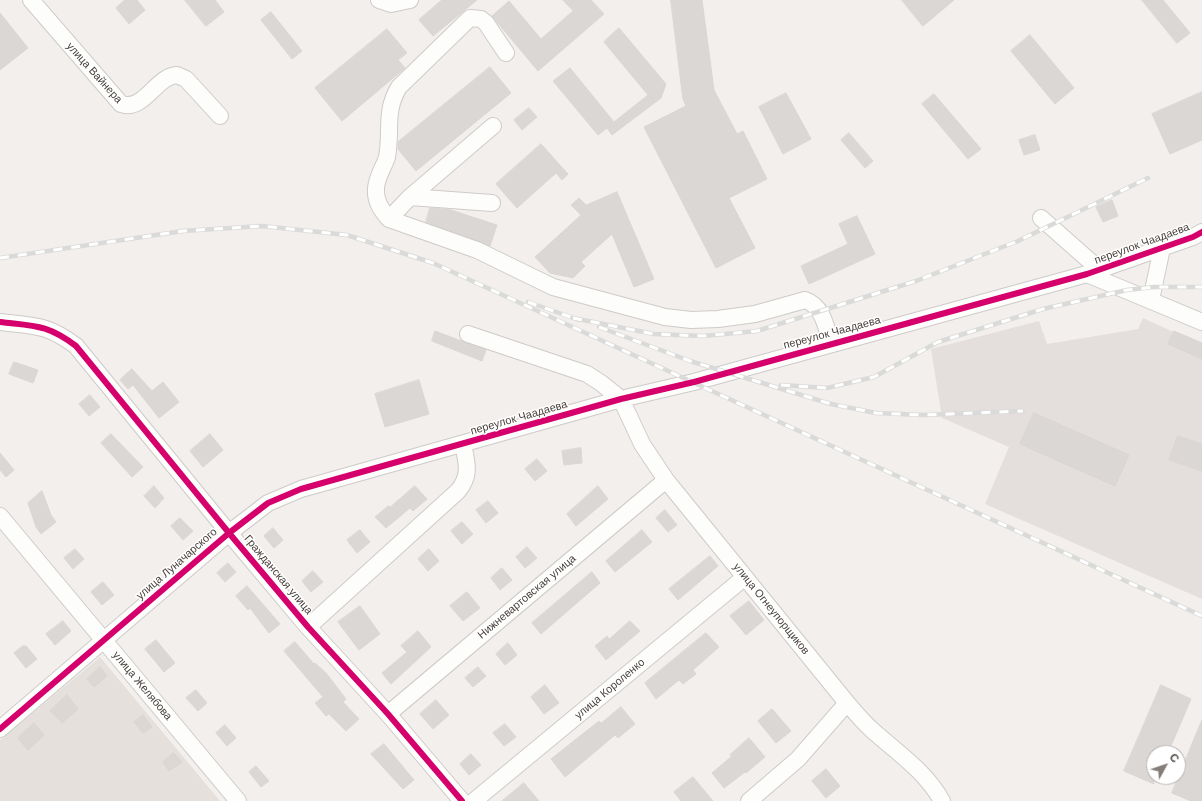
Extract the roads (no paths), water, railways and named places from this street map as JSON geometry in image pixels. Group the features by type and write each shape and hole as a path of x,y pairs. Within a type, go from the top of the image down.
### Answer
{"street":[{"name":"улица Вайнера","path":"31,0 121,104 126,106 137,103 168,77 178,75 186,79 220,116"},
{"path":"379,0 391,4 410,0"},
{"path":"506,53 486,23 481,19 470,18 399,87 392,99 389,110 389,142 386,159 376,189 377,200 381,210 389,219 477,250 553,287 665,317 691,320 718,319 755,314 805,300 816,306 820,311 831,343"},
{"path":"389,219 410,196 493,126"},
{"path":"410,196 492,203"},
{"path":"1041,218 1094,272 1151,300 1202,322"},
{"name":"переулок Чаадаева","path":"308,627 458,491 465,482 468,472 463,444 1094,272 1202,232"},
{"path":"1151,300 1162,248"},
{"name":"Гражданская улица","path":"0,322 44,327 60,334 76,346 308,627 388,714 462,801"},
{"path":"468,334 587,374 602,383 621,400"},
{"name":"улица Огнеупорщиков","path":"621,400 642,444 666,480 847,703 872,730 900,752 921,772 942,801"},
{"name":"улица Луначарского","path":"0,729 229,533 268,503 301,489 463,444"},
{"name":"Нижневартовская улица","path":"388,714 666,480"},
{"name":"улица Желябова","path":"0,516 238,801"},
{"name":"улица Короленко","path":"474,801 745,577"},
{"path":"749,801 798,759 847,703"}],"railway":[{"path":"573,318 654,334 703,336 757,331 916,281 1018,241 1148,178"},
{"path":"0,258 183,231 262,226 347,235 433,263 1202,616"},
{"path":"781,385 827,388 874,377 938,342 1043,309 1127,290 1154,287 1202,287"},
{"path":"528,302 579,320"},
{"path":"599,327 690,361 831,404 876,413 924,415 1023,411"}]}
